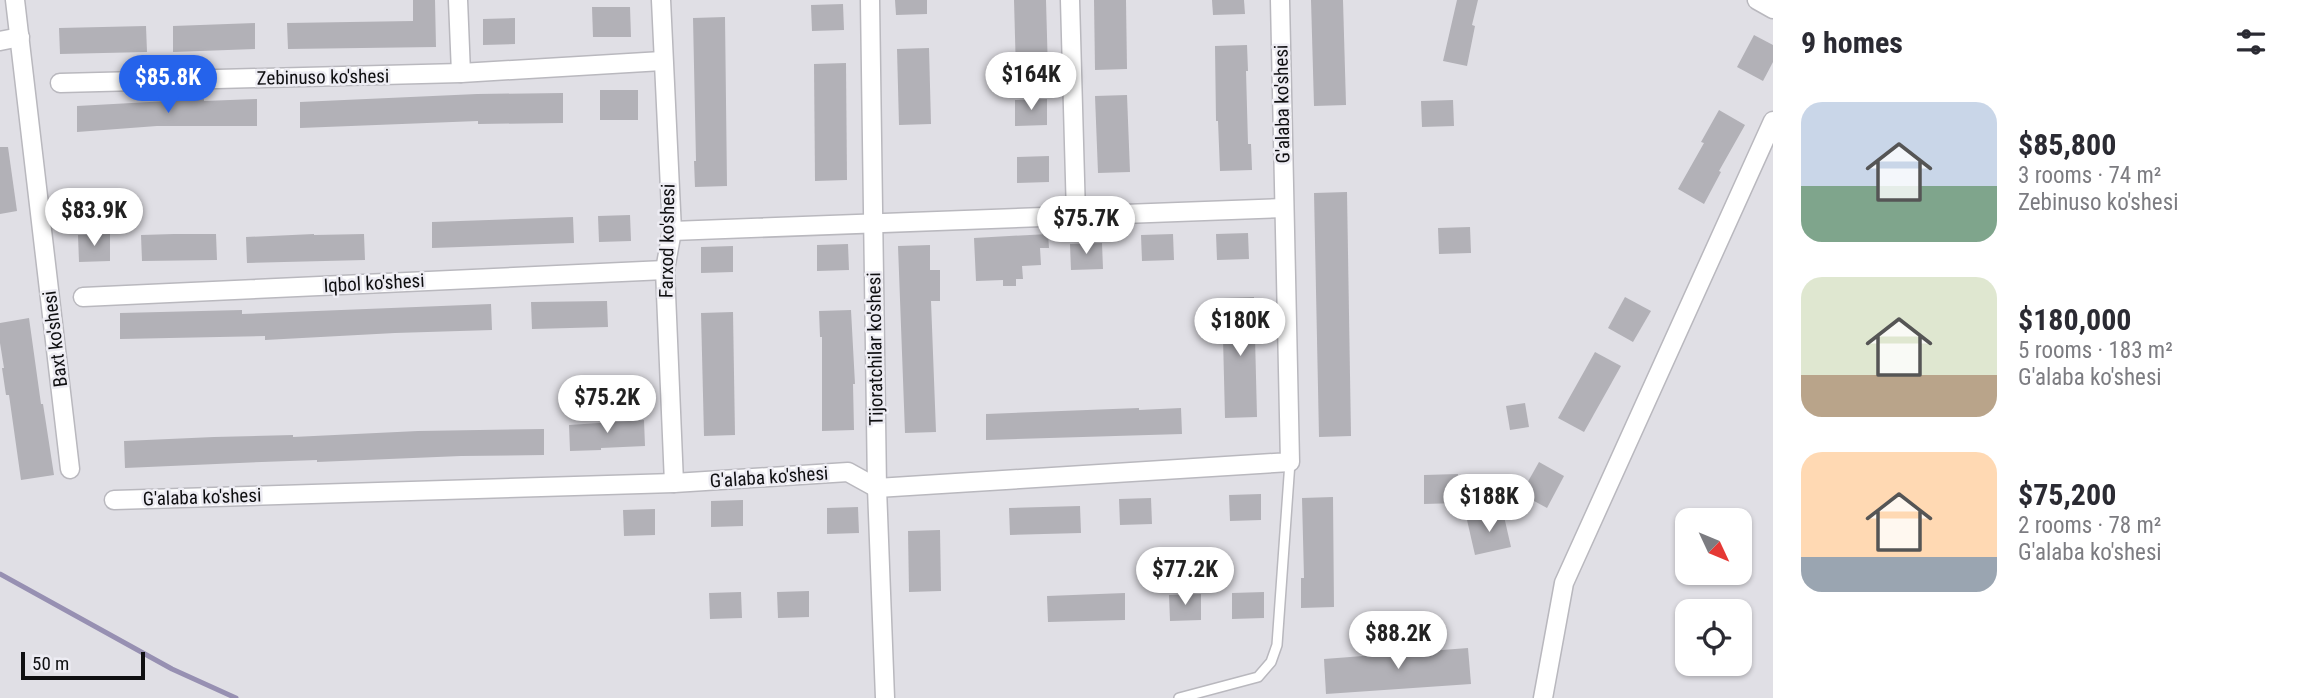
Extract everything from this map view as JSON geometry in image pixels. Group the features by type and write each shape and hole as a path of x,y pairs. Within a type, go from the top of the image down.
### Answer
{"street":[{"name":"Baxt ko'shesi","path":"15,0 70,469"},
{"path":"458,0 461,73"},
{"name":"Farxod ko'shesi","path":"661,0 672,231 664,270 674,483"},
{"name":"Tijoratchilar ko'shesi","path":"870,0 877,488 886,698"},
{"path":"1069,0 1076,215"},
{"name":"G'alaba ko'shesi","path":"1280,0 1290,462"},
{"path":"1757,0 1773,9"},
{"path":"0,41 20,37"},
{"name":"Zebinuso ko'shesi","path":"60,83 461,73 662,61"},
{"path":"1542,698 1564,583 1773,121"},
{"path":"672,231 1284,208"},
{"name":"Iqbol ko'shesi","path":"83,297 664,270"},
{"path":"877,488 1290,462"},
{"name":"G'alaba ko'shesi","path":"114,500 674,483 848,472 877,488"}],"lane":[{"path":"1179,698 1258,677 1271,662 1276,645 1290,462"}],"building":[{"path":"413,0 435,0 436,47 288,49 287,23 413,21"},
{"path":"895,0 927,0 927,14 896,15"},
{"path":"1014,0 1046,0 1048,72 1016,73"},
{"path":"1094,0 1126,0 1127,69 1095,70"},
{"path":"1212,0 1244,0 1245,14 1213,15"},
{"path":"1311,0 1343,0 1346,105 1314,106"},
{"path":"1457,0 1478,0 1467,66 1443,61"},
{"path":"843,4 844,30 812,31 811,5"},
{"path":"592,7 630,7 631,37 593,37"},
{"path":"725,17 727,186 695,187 693,18"},
{"path":"515,18 515,44 483,45 483,19"},
{"path":"255,23 255,49 173,52 173,26"},
{"path":"146,26 147,52 60,54 59,28"},
{"path":"1754,35 1773,45 1773,62 1763,81 1737,67"},
{"path":"1247,45 1248,144 1251,144 1252,170 1220,171 1215,46"},
{"path":"929,48 931,124 899,125 897,49"},
{"path":"846,63 847,180 815,181 814,64"},
{"path":"600,90 638,90 638,120 600,120"},
{"path":"563,93 563,123 478,124 478,121 300,128 300,102"},
{"path":"1127,95 1130,172 1098,173 1095,96"},
{"path":"257,99 257,126 157,126 77,132 77,106"},
{"path":"1047,99 1047,125 1015,126 1015,100"},
{"path":"1453,100 1454,126 1422,127 1421,101"},
{"path":"1719,110 1745,125 1704,204 1678,189"},
{"path":"0,147 8,147 17,211 0,214"},
{"path":"1049,156 1049,182 1017,183 1017,157"},
{"path":"1347,192 1351,436 1319,437 1314,193"},
{"path":"630,215 631,241 599,242 598,216"},
{"path":"573,217 574,243 432,248 432,222"},
{"path":"1470,227 1471,253 1439,254 1438,228"},
{"path":"1248,233 1249,259 1217,260 1216,234"},
{"path":"110,234 110,261 79,262 78,235"},
{"path":"216,234 217,260 142,261 141,235"},
{"path":"364,234 365,260 247,263 246,237"},
{"path":"1048,234 1049,248 1040,248 1041,265 1022,266 1023,279 1016,279 1016,286 1003,286 1003,280 976,281 974,238"},
{"path":"1173,234 1174,260 1142,261 1141,235"},
{"path":"1102,243 1103,269 1071,270 1070,244"},
{"path":"848,244 849,270 817,271 817,245"},
{"path":"930,245 930,270 940,270 940,301 931,301 936,432 905,433 898,246"},
{"path":"733,246 733,272 701,273 701,247"},
{"path":"1254,297 1257,417 1225,418 1222,298"},
{"path":"1625,297 1651,311 1633,342 1608,328"},
{"path":"607,301 608,327 532,329 531,302"},
{"path":"491,304 492,330 265,340 265,336 120,339 120,313 242,310 242,314"},
{"path":"851,310 855,384 854,430 822,431 822,337 819,311"},
{"path":"733,312 735,435 704,436 701,313"},
{"path":"29,318 54,475 21,480 9,395 6,395 2,368 0,323"},
{"path":"1595,352 1621,366 1584,432 1558,418"},
{"path":"1525,403 1529,427 1510,430 1506,406"},
{"path":"1181,408 1182,434 986,440 986,414"},
{"path":"644,420 645,446 570,451 569,425"},
{"path":"544,429 544,455 125,468 124,441"},
{"path":"1539,462 1564,476 1547,508 1521,494"},
{"path":"1458,474 1459,503 1424,504 1424,475"},
{"path":"1261,494 1261,520 1230,521 1229,495"},
{"path":"1333,497 1334,607 1301,608 1301,578 1304,578 1302,498"},
{"path":"1151,498 1152,524 1120,525 1119,499"},
{"path":"743,500 743,526 711,527 711,501"},
{"path":"1080,506 1081,533 1010,535 1009,508"},
{"path":"858,507 859,533 827,534 827,508"},
{"path":"655,509 655,535 624,536 623,510"},
{"path":"1503,512 1511,547 1475,555 1467,520"},
{"path":"940,530 941,591 909,592 908,531"},
{"path":"809,591 809,617 778,618 777,592"},
{"path":"741,592 742,618 710,619 709,593"},
{"path":"1264,592 1264,618 1232,619 1232,593"},
{"path":"1125,593 1125,620 1048,622 1047,596"},
{"path":"1201,594 1201,620 1170,621 1169,595"},
{"path":"1468,648 1471,684 1326,694 1324,659"}],"waterway":[{"path":"0,574 172,669 236,698"}]}
